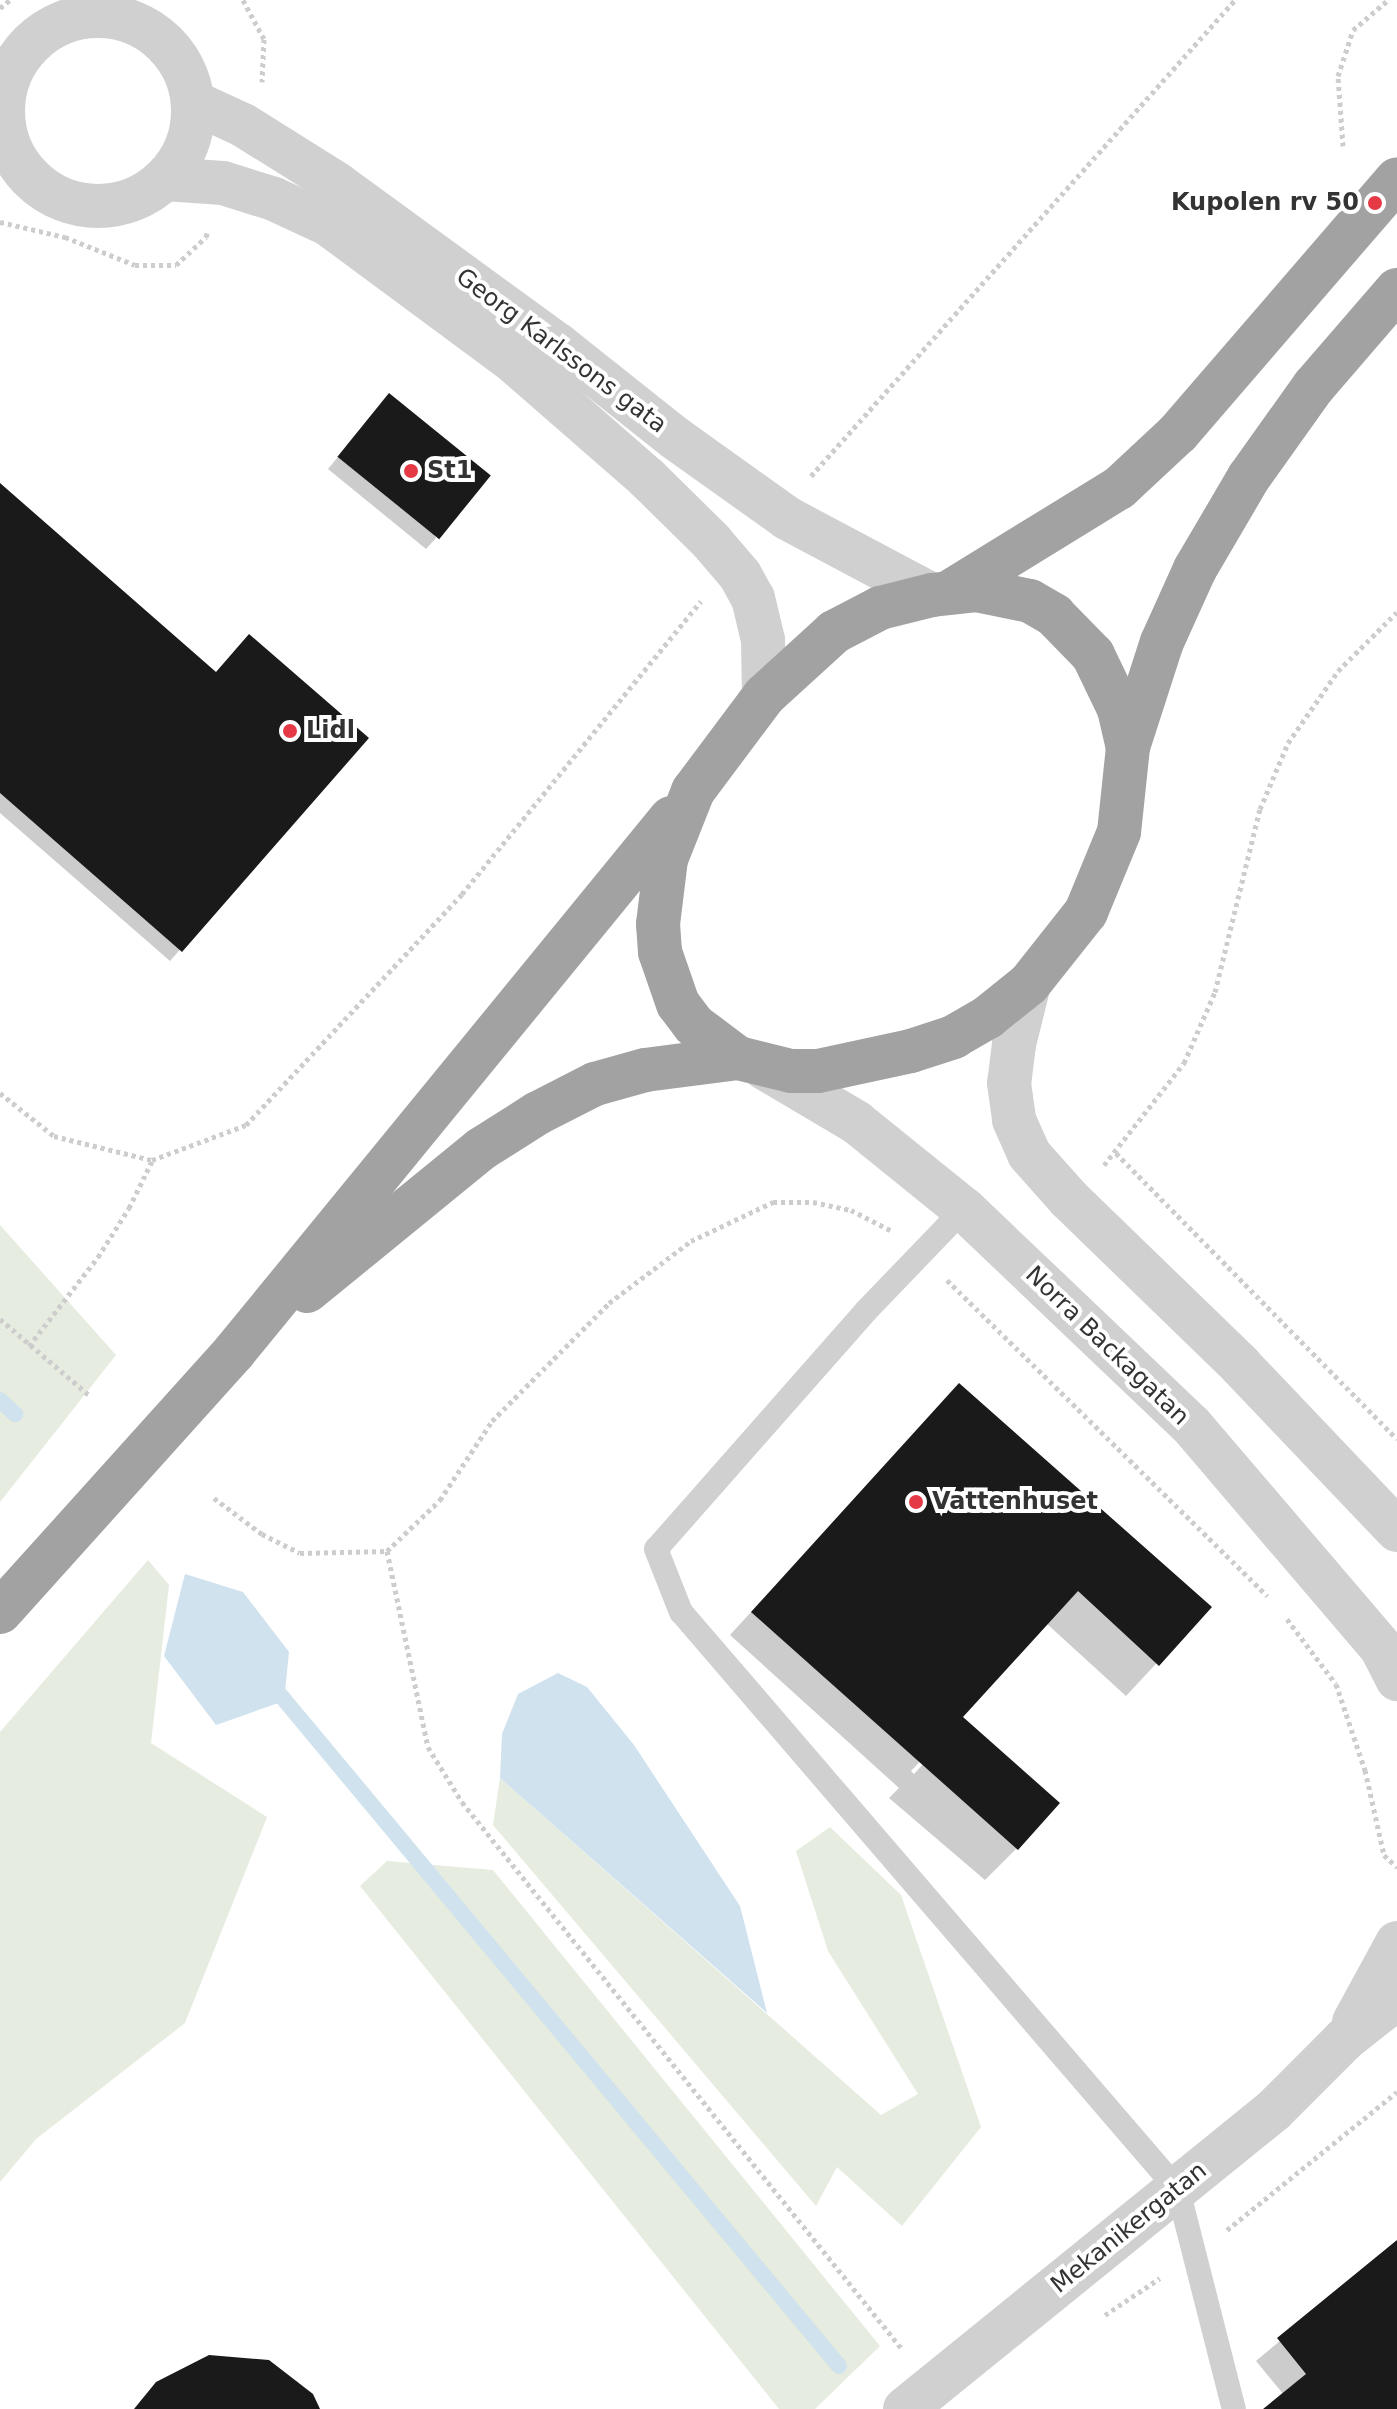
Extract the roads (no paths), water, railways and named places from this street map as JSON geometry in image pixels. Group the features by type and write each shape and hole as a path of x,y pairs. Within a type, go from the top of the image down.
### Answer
{"highway":[{"path":"940,594 1119,488 1178,433 1397,179"},
{"path":"234,1352 481,1149 538,1113 595,1084 632,1073 750,1063 818,1071 911,1051 954,1037 988,1017 1029,984 1086,912 1109,862 1119,832 1128,747 1162,642 1195,569 1241,490 1314,386 1397,290"},
{"path":"0,1612 234,1352 693,791 764,696 834,632 880,608 940,594 976,590 1030,601 1065,624 1093,655 1119,709 1128,747"},
{"path":"693,791 666,859 658,924 660,952 678,1004 694,1025 750,1063"}],"street":[{"path":"146,13 185,71 193,102 191,134 181,158 165,179 142,196 114,205 85,205 58,198 34,182 16,160 5,135 1,106 9,76 17,62 26,49 50,29 80,17 146,13"},
{"name":"Georg Karlssons gata","path":"193,102 243,125 337,184 558,345 675,438 787,518 940,594"},
{"name":"Georg Karlssons gata","path":"165,179 223,183 274,199 328,224 513,361 647,478 711,541 740,575 753,598 763,640 764,696"},
{"path":"1029,984 1014,1044 1009,1083 1014,1120 1029,1154 1069,1199 1240,1365 1397,1530"},
{"name":"Norra Backagatan","path":"750,1063 856,1122 964,1209 1191,1425 1382,1649 1397,1679"},
{"name":"Mekanikergatan","path":"1345,2039 1397,1943"},
{"name":"Mekanikergatan","path":"918,2397 1273,2111 1345,2039 1397,1998"}],"lane":[{"path":"964,1209 656,1549 681,1612 1178,2190 1234,2409"}],"water":[{"path":"185,1574 243,1592 289,1652 284,1701 216,1725 164,1656"},
{"path":"558,1673 587,1687 634,1745 740,1906 767,2013 500,1778 502,1734 518,1694"}],"waterway":[{"path":"0,1400 15,1414"},
{"path":"272,1685 839,2366"}],"place":[{"name":"Kupolen rv 50","path":"1375,203"},
{"name":"St1","path":"411,471"},
{"name":"Lidl","path":"290,731"},
{"name":"Vattenhuset","path":"916,1502"}]}
